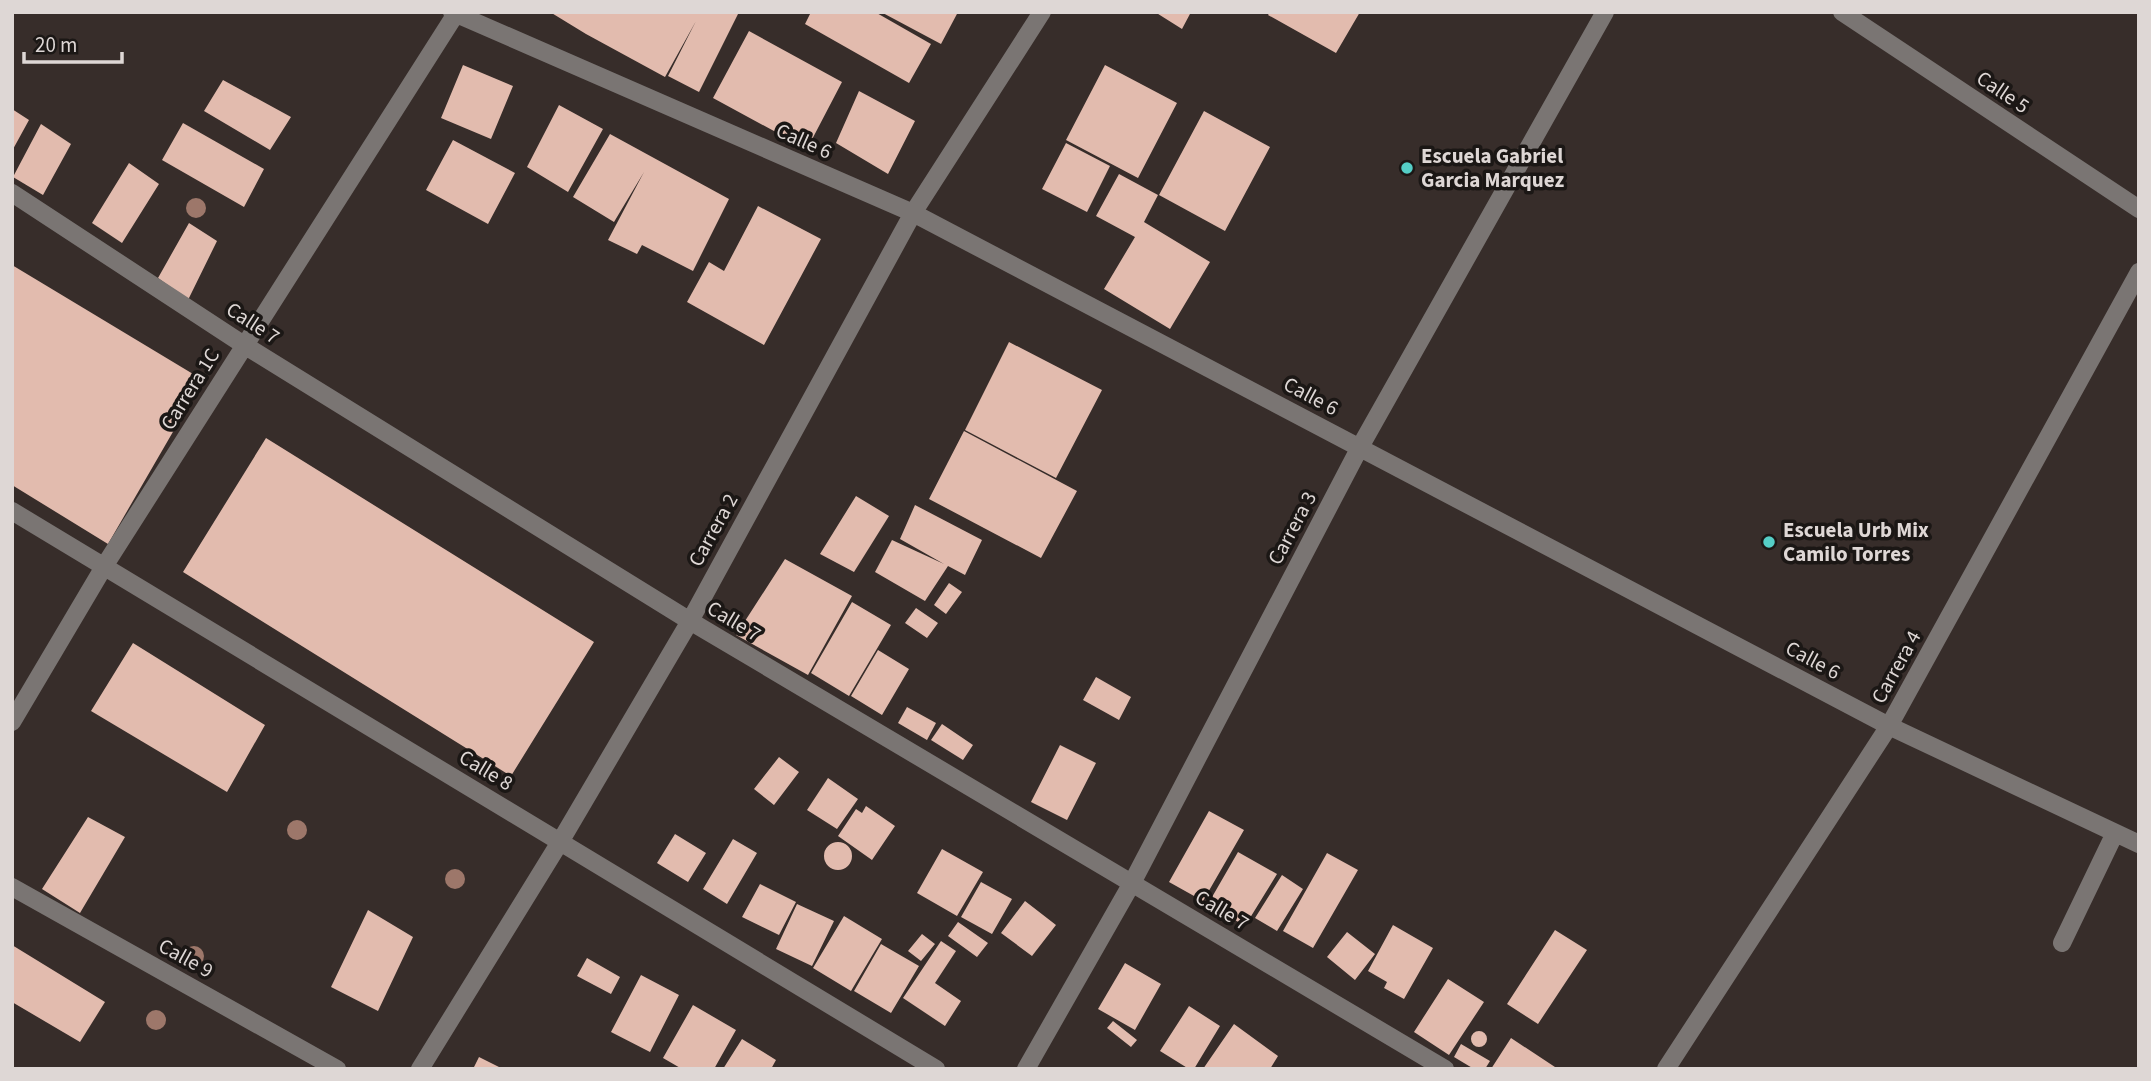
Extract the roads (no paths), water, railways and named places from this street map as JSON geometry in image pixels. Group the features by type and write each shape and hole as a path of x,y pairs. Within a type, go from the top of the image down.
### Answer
{"street":[{"name":"Carrera 2","path":"420,1069 560,842 690,621 913,213 1042,12"},
{"name":"Carrera 3","path":"1026,1069 1132,883 1360,447 1605,12"},
{"name":"Calle 5","path":"1842,12 2139,209"},
{"name":"Calle 6","path":"455,13 913,213 1889,726 2139,844"},
{"name":"Carrera 1C","path":"12,722 105,565 455,13"},
{"name":"Calle 7","path":"12,193 244,345 690,621 1445,1069"},
{"name":"Carrera 4","path":"1667,1069 1889,726 2139,272"},
{"name":"Calle 8","path":"12,511 936,1069"},
{"path":"2062,943 2115,832"},
{"name":"Calle 9","path":"12,887 337,1069"}],"place":[{"name":"Escuela Gabriel Garcia Marquez","path":"1407,168"},
{"name":"Escuela Urb Mix Camilo Torres","path":"1769,542"}]}
